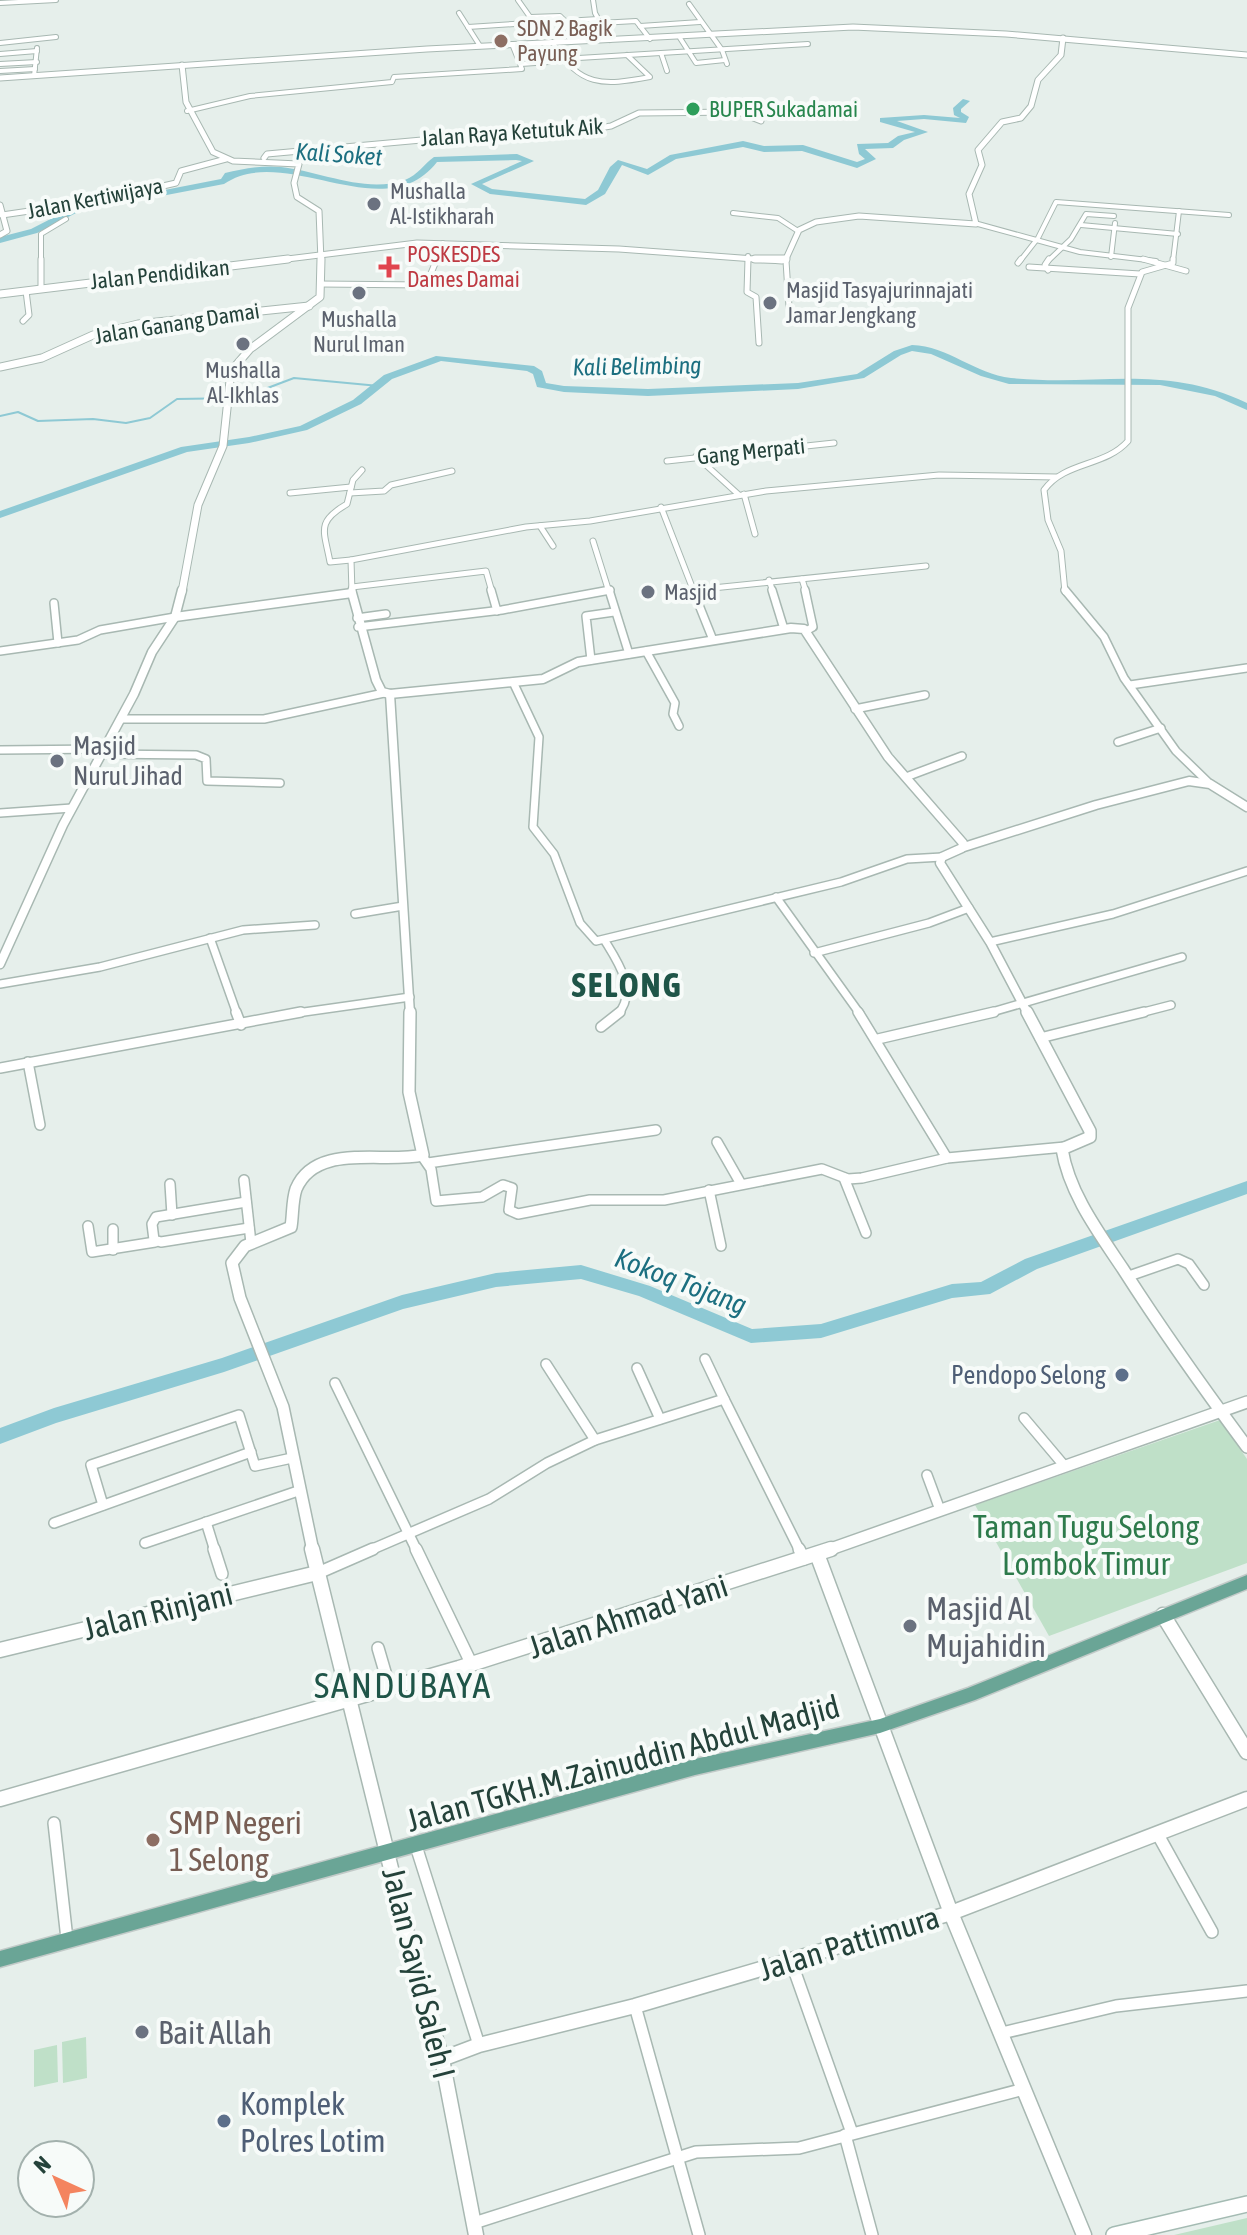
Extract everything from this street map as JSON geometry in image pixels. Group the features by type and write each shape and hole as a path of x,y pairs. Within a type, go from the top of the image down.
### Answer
{"main road":[{"name":"Jalan TGKH.M.Zainuddin Abdul Madjid","path":"0,1959 695,1767 880,1726 970,1695 1247,1582"},
{"path":"1114,2235 1247,2204"}],"street":[{"path":"0,3 56,0"},
{"path":"518,0 531,23"},
{"path":"593,0 599,21 610,40"},
{"path":"680,38 696,63 726,62 722,50 689,4"},
{"path":"459,13 480,46"},
{"path":"634,14 650,39"},
{"path":"469,29 531,23 560,16 565,21 571,42"},
{"path":"565,21 700,22"},
{"path":"0,71 182,65 512,44 712,37 862,27 1063,38 1247,55"},
{"path":"469,29 497,29"},
{"path":"37,51 0,54 1,43 56,37"},
{"path":"978,224 969,189 970,180 982,165 978,150 1002,122 1022,117 1033,103 1036,83 1061,55 1063,38"},
{"path":"34,72 37,39"},
{"path":"635,40 641,53"},
{"path":"553,43 567,68 598,85 650,77 627,55"},
{"path":"187,111 250,96 392,82 394,77 523,69 512,44"},
{"path":"521,64 641,53 808,44"},
{"path":"661,53 667,71"},
{"path":"0,64 37,62"},
{"path":"0,964 72,808 121,719 152,652 175,617 189,564 198,505 216,469 223,445 231,371 250,349 320,297 322,222 319,211 297,197 294,183 298,169 295,162 226,159 213,152 204,130 187,111 181,85 182,65"},
{"path":"0,78 34,72"},
{"name":"Jalan Raya Ketutuk Aik","path":"263,160 265,154 360,143 520,131 587,130 611,126 639,113 738,112 761,121"},
{"name":"Jalan Kertiwijaya","path":"2,215 126,195 176,183 181,171 226,159"},
{"path":"1018,263 1038,238 1053,203 1229,215"},
{"path":"0,205 7,231 0,235"},
{"path":"1111,257 1114,205"},
{"path":"1171,264 1178,234 1179,211"},
{"path":"733,213 778,218 798,231"},
{"path":"1046,268 1048,258 1088,214 1114,216"},
{"path":"789,307 786,261 798,231 818,221 848,217 978,224 1098,256 1171,264 1186,271"},
{"path":"41,289 41,234 66,219"},
{"path":"1081,225 1178,234"},
{"path":"320,284 426,285 443,243"},
{"name":"Jalan Pendidikan","path":"0,294 320,254 443,243 748,256 786,261"},
{"path":"748,256 745,285 747,292 756,297 759,343"},
{"path":"1094,272 1098,256"},
{"path":"1029,267 1140,274 1171,264"},
{"path":"1046,268 1051,274"},
{"path":"362,470 347,504 328,515 323,524 330,562 742,495 939,475 1056,477 1113,454 1125,445 1129,434 1126,378 1128,308 1140,274"},
{"path":"23,321 29,315 26,291"},
{"name":"Jalan Ganang Damai","path":"0,367 42,358 93,335 138,324 271,307 311,306"},
{"name":"Gang Merpati","path":"667,461 834,443"},
{"path":"696,456 742,495 755,534"},
{"path":"290,493 384,491 391,485 452,471"},
{"path":"1056,477 1044,490 1050,530 1061,551 1063,588 1104,637 1130,685 1176,751 1210,784 1247,807"},
{"path":"661,507 713,640"},
{"path":"540,526 553,546"},
{"path":"593,541 629,654"},
{"path":"351,560 358,622 387,694 410,997 409,1092 436,1201 482,1197 503,1185 512,1188 509,1210 518,1214 590,1200 656,1201 822,1169 844,1178 862,1178 947,1158 1065,1147"},
{"path":"693,590 926,566"},
{"path":"0,651 82,639 100,630 175,617 486,571 497,611"},
{"path":"121,719 264,719 387,694 555,676 573,664 713,640 784,629 806,631 813,627 814,620 802,579"},
{"path":"769,580 784,629"},
{"path":"358,622 497,611 610,590"},
{"path":"54,603 58,643"},
{"path":"591,660 586,616 614,612"},
{"path":"358,622 386,614"},
{"path":"806,631 855,709 964,847"},
{"path":"646,651 675,703 673,714 679,726"},
{"path":"1130,685 1247,668"},
{"path":"513,682 539,737 533,827 554,854 580,923 596,941 853,879 907,859 929,855 942,857 964,847 1138,794 1189,781 1210,784"},
{"path":"855,709 925,695"},
{"path":"1118,742 1161,728"},
{"path":"0,750 196,755 206,759 207,781 280,783"},
{"path":"906,777 962,756"},
{"path":"0,813 72,808"},
{"path":"942,857 940,863 990,942 1091,1134 1060,1151 1060,1162 1091,1221 1247,1447"},
{"path":"990,942 1113,914 1247,871"},
{"path":"776,897 878,1039 947,1158"},
{"path":"355,914 403,906"},
{"path":"814,953 934,922 969,908"},
{"path":"0,984 55,977 252,929 315,925"},
{"path":"210,938 241,1025"},
{"path":"601,1027 621,1014 628,999 620,965 605,941"},
{"path":"878,1039 1022,1005 1182,957"},
{"path":"0,1068 326,1007 410,997"},
{"path":"1040,1038 1171,1005"},
{"path":"28,1062 40,1125"},
{"path":"244,1180 251,1243 291,1227 297,1187 314,1168 342,1159 425,1160 656,1130"},
{"path":"717,1142 741,1184"},
{"path":"844,1178 866,1233"},
{"path":"170,1184 172,1215"},
{"path":"709,1190 721,1246"},
{"path":"155,1242 153,1220 246,1202"},
{"path":"88,1226 90,1250 113,1250 249,1228"},
{"path":"113,1229 113,1250"},
{"name":"Jalan Sayid Saleh I","path":"251,1243 237,1253 232,1263 235,1285 283,1407 317,1573 421,1990 442,2059 475,2229"},
{"path":"1126,1272 1178,1259 1189,1264 1204,1285"},
{"path":"705,1359 811,1556 951,1913 1084,2235"},
{"path":"546,1364 595,1440"},
{"path":"637,1368 660,1419"},
{"path":"335,1383 411,1533 472,1665"},
{"path":"317,1573 489,1499 547,1463 595,1440 724,1399"},
{"name":"Jalan Ahmad Yani","path":"0,1799 472,1665 811,1556 1062,1463 1247,1402"},
{"path":"103,1505 91,1465 239,1415 253,1462 260,1468 292,1458"},
{"path":"1024,1418 1037,1437 1053,1448 1062,1463"},
{"path":"54,1523 251,1452"},
{"path":"927,1475 940,1510"},
{"path":"145,1543 298,1491"},
{"path":"206,1522 222,1574"},
{"name":"Jalan Rinjani","path":"0,1650 317,1573"},
{"path":"1163,1615 1247,1752"},
{"path":"378,1648 390,1690"},
{"name":"Jalan Pattimura","path":"442,2059 479,2045 635,2006 951,1913 1247,1799"},
{"path":"54,1823 67,1939"},
{"path":"1157,1833 1212,1932"},
{"path":"416,1846 479,2045"},
{"path":"791,1961 849,2134 872,2235"},
{"path":"1002,2033 1116,2006 1246,1993"},
{"path":"635,2006 680,2158 699,2235"},
{"path":"475,2229 711,2149 799,2148 1024,2089"}],"green space":[{"name":"Taman Tugu Selong Lombok Timur","path":"1220,1420 1247,1459 1247,1563 1049,1636 975,1505"},
{"path":"86,2037 87,2078 63,2083 62,2042"},
{"path":"57,2045 58,2082 34,2087 34,2050"},
{"path":"1247,2218 1247,2235 1174,2235"}],"waterway":[{"name":"Kali Soket","path":"0,240 34,231 75,210 224,181 228,175 259,170 282,170 346,183 389,186 408,182 423,174 434,160 517,157 530,161 475,184 490,191 586,202 601,192 608,184 614,167 621,162 648,172 673,157 743,144 764,149 803,148 857,165 872,159 863,154 860,146 890,146 901,138 924,132 883,120 924,117 963,121 965,117 957,113 957,108 966,101"},
{"name":"Kali Belimbing","path":"0,515 185,449 303,428 357,402 388,377 440,358 530,368 538,373 541,385 564,389 700,392 836,382 867,373 904,350 923,348 997,379 1160,382 1219,394 1247,407"},
{"path":"0,416 18,412 38,421 93,419 126,423 150,418 177,399 241,398 294,378 379,386"},
{"name":"Kokoq Tojang","path":"0,1436 54,1416 224,1365 402,1302 496,1280 581,1272 644,1291 751,1336 821,1331 952,1291 984,1289 1031,1264 1247,1187"}],"place":[{"name":"SDN 2 Bagik Payung","path":"501,41"},
{"name":"BUPER Sukadamai","path":"693,109"},
{"name":"Mushalla Al-Istikharah","path":"374,204"},
{"name":"POSKESDES Dames Damai","path":"389,267"},
{"name":"Mushalla Nurul Iman","path":"359,293"},
{"name":"Masjid Tasyajurinnajati Jamar Jengkang","path":"770,303"},
{"name":"Mushalla Al-Ikhlas","path":"243,344"},
{"name":"Masjid","path":"648,592"},
{"name":"Masjid Nurul Jihad","path":"57,761"},
{"name":"Pendopo Selong","path":"1122,1375"},
{"name":"Masjid Al Mujahidin","path":"910,1626"},
{"name":"SMP Negeri 1 Selong","path":"153,1840"},
{"name":"Bait Allah","path":"142,2032"},
{"name":"Komplek Polres Lotim","path":"224,2121"}],"district":[{"name":"SELONG","path":"627,984"},
{"name":"SANDUBAYA","path":"403,1685"}]}
